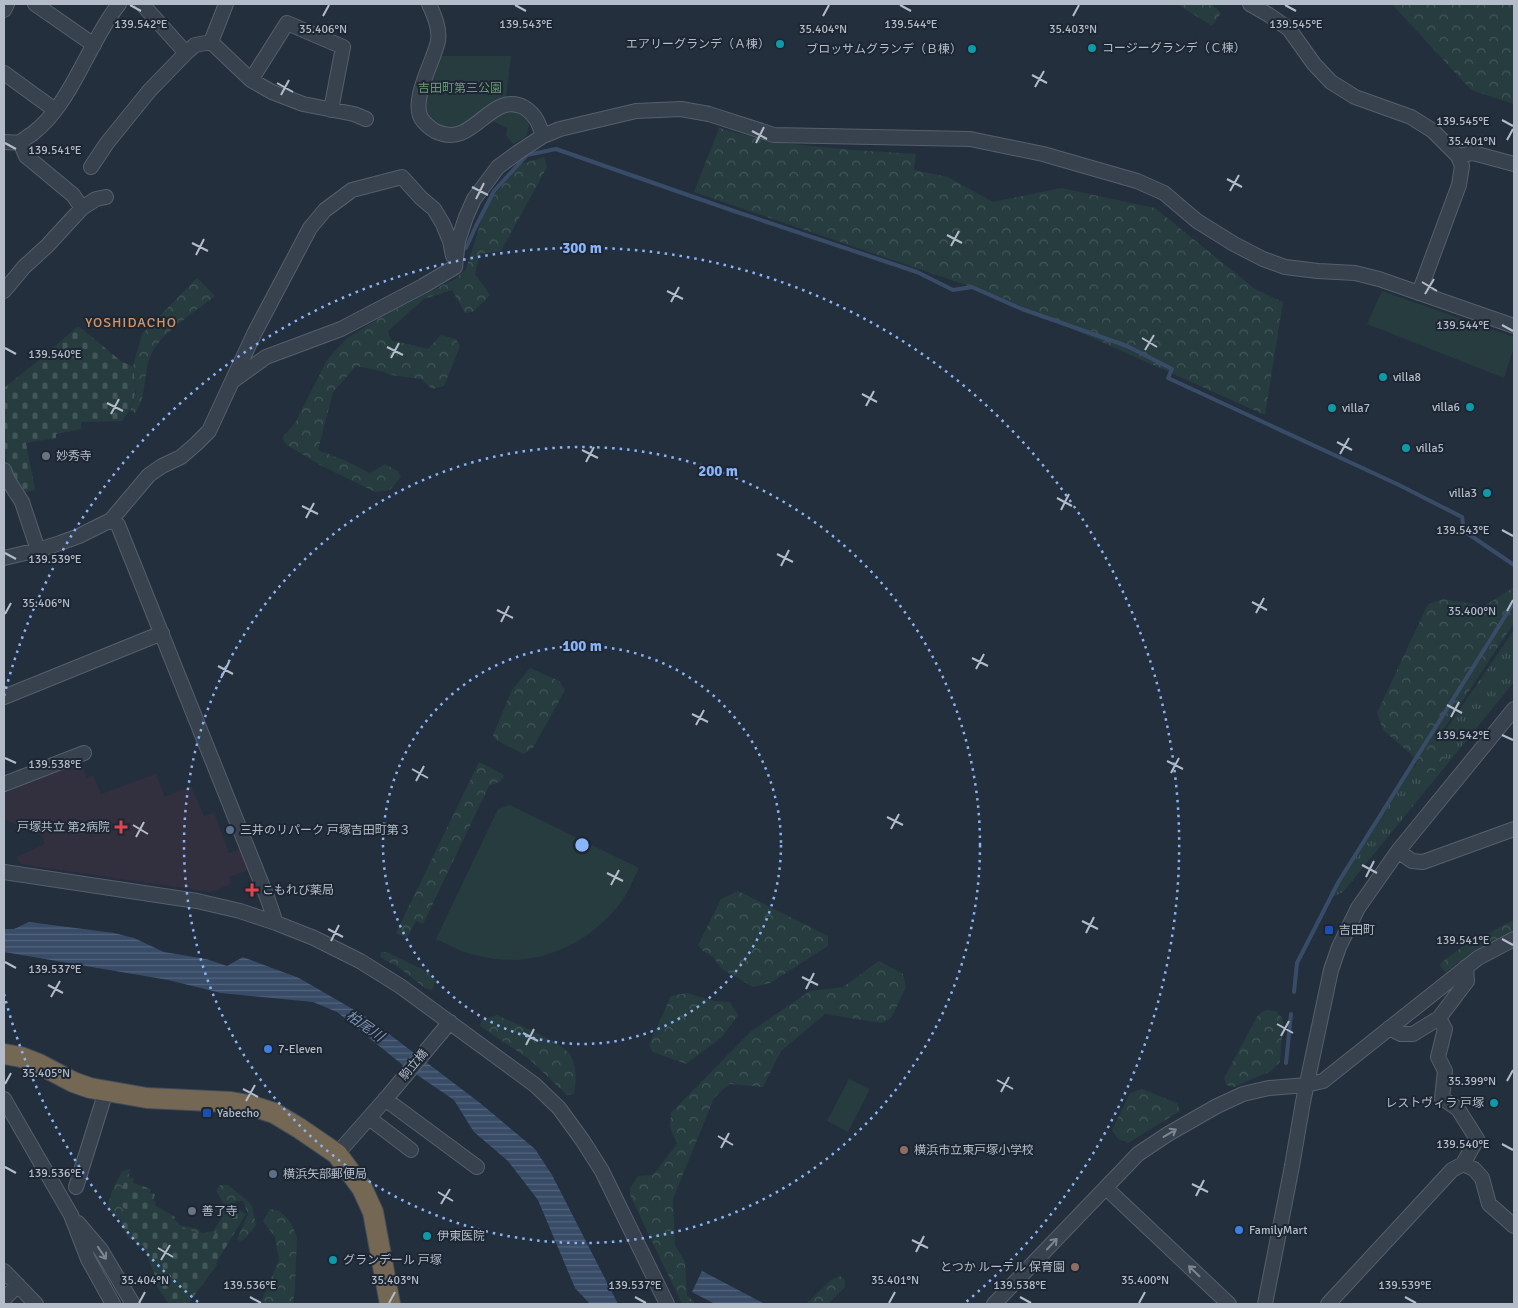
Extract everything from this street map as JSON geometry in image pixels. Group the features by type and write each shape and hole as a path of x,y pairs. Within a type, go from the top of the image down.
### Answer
{"highway":[{"path":"4,1054 21,1057 39,1064 73,1082 90,1088 147,1098 231,1102 248,1105 274,1113 299,1128 337,1154 362,1188 373,1212 390,1304"}],"street":[{"path":"4,10 8,4"},
{"path":"35,4 94,45"},
{"path":"4,142 20,142 40,127 55,110 109,16 118,4"},
{"path":"142,4 186,53"},
{"path":"210,42 226,4"},
{"path":"429,4 438,30 438,41 420,94 419,107 421,117 428,126 438,133 451,135 462,133 497,108 508,104 520,105 531,112 539,122 543,136"},
{"path":"1250,4 1289,29 1314,64 1331,82 1355,97 1411,117 1433,131 1458,156 1462,166 1459,185 1419,294"},
{"path":"251,80 286,23 343,46 331,110"},
{"path":"90,166 143,97 195,45 210,42"},
{"path":"210,42 251,80 272,92 303,104 354,114 366,119"},
{"path":"4,73 55,110"},
{"path":"455,267 458,241 474,199 498,167 543,136 560,129 636,111 681,109 709,114 774,135 970,139 1043,154 1137,181 1164,193 1197,221 1263,259 1285,267 1355,273 1379,278 1419,294 1514,326"},
{"path":"20,142 26,156 73,195 82,208"},
{"path":"1458,156 1473,154 1514,164"},
{"path":"4,558 38,550 80,536 111,520 149,475 181,457 209,431 254,334 310,228 325,210 352,190 402,176 421,198 434,209 444,224 450,241 455,267"},
{"path":"4,291 24,267 47,246 82,208 96,199 106,197"},
{"path":"232,381 266,357 341,329 455,267"},
{"path":"4,470 22,502 38,550"},
{"path":"111,520 118,525 268,897 276,923"},
{"path":"4,697 162,633"},
{"path":"1265,1304 1306,1085 1331,970 1339,947 1358,908 1398,851 1514,709"},
{"path":"4,784 84,753"},
{"path":"1398,851 1412,861 1423,862 1514,830"},
{"path":"4,872 197,901 240,911 314,938 360,960 400,986 535,1086 559,1108 602,1171 667,1304"},
{"path":"994,1304 1138,1154 1168,1134 1217,1106 1244,1094 1269,1088 1306,1085 1323,1081 1478,958 1514,939"},
{"path":"1389,1028 1402,1034 1413,1034 1439,1018 1467,981 1466,967"},
{"path":"1328,1304 1452,1170 1464,1164 1476,1140 1458,1109 1442,1098 1445,1071 1438,1057 1445,1028 1439,1018"},
{"name":"駒立橋","path":"337,1154 450,1022"},
{"path":"76,1187 106,1091"},
{"path":"387,1097 477,1167"},
{"path":"4,1099 71,1215 88,1259 113,1304"},
{"path":"369,1118 411,1150"},
{"path":"1464,1164 1474,1169 1482,1178 1490,1204 1514,1226"},
{"path":"1106,1188 1229,1304"},
{"path":"71,1215 101,1250 133,1304"},
{"path":"4,1271 36,1304"},
{"path":"4,1299 18,1285"}],"shaded area":[{"name":"戸塚共立 第2病院","path":"74,760 81,762 87,778 93,775 101,794 156,774 165,797 191,786 204,816 214,813 229,853 243,848 251,869 229,877 231,884 211,892 20,864 17,857 45,844 41,835 4,819 4,788"}],"green space":[{"path":"1177,4 1212,4 1221,13 1212,26"},
{"path":"1392,4 1514,4 1514,104 1471,90"},
{"name":"吉田町第三公園","path":"438,56 511,56 506,98 459,127 449,129 437,125 427,118 425,96"},
{"name":"吉田町第三公園","path":"508,109 524,114 529,121 526,137 513,144 506,135 507,128 490,120"},
{"path":"719,128 771,142 916,154 914,170 948,177 993,202 1061,188 1155,208 1255,289 1283,302 1265,415 1001,297 694,192"},
{"path":"544,157 547,167 501,251 480,254 475,274 490,295 473,312 465,313 452,290 424,299 388,331 391,340 428,349 441,335 456,339 460,346 444,386 432,389 421,379 391,375 356,366 333,392 318,450 370,473 385,464 398,471 401,477 390,490 375,492 320,465 287,445 282,438 295,423 327,360 346,339 384,315 455,279 466,269 487,203 521,164"},
{"path":"197,278 215,296 178,324 154,349 148,364 139,407 135,413 130,411 136,393 133,366 142,334"},
{"path":"1382,291 1514,337 1514,347 1504,378 1367,324"},
{"path":"77,327 81,328 122,362 133,366 135,395 131,407 122,421 81,422 81,429 56,434 56,438 26,443 35,490 22,493 5,457 4,388"},
{"path":"1514,587 1514,623 1443,730 1446,756 1429,776 1421,773 1411,754 1383,730 1377,713 1428,604 1443,599 1484,606"},
{"path":"1514,630 1514,682 1343,892 1330,898 1330,892 1408,770 1426,759"},
{"path":"530,668 559,681 565,690 533,748 524,754 496,740 493,735 512,690"},
{"path":"479,762 504,775 501,781 489,786 423,924 416,921 407,938 396,933"},
{"path":"510,805 639,868 619,905 605,921 589,934 571,945 533,958 513,960 492,959 471,954 436,939 498,809"},
{"path":"738,891 828,936 828,946 770,983 753,987 722,969 713,957 703,951 698,945 721,899"},
{"path":"1514,920 1514,935 1478,950 1446,972 1443,970 1440,965 1442,962 1462,947"},
{"path":"381,952 387,952 428,972 436,980 432,990 425,988 398,967 380,957"},
{"path":"879,961 903,974 906,987 891,1018 882,1023 825,1014 781,1051 763,1087 729,1084 714,1098 673,1199 675,1245 685,1262 687,1295 696,1304 682,1304 630,1195 630,1188 638,1176 653,1175 677,1144 670,1127 671,1113 750,1032 810,991 843,987"},
{"path":"687,993 714,1001 730,1002 738,1015 722,1037 686,1064 653,1052 649,1045 671,996"},
{"path":"1266,1010 1276,1011 1283,1019 1280,1062 1271,1071 1234,1087 1226,1085 1224,1078 1258,1015"},
{"path":"497,1015 549,1039 567,1051 571,1056 575,1070 574,1094 567,1095 529,1059 480,1026 482,1020"},
{"path":"849,1079 870,1089 848,1132 827,1121"},
{"path":"1142,1089 1177,1103 1180,1111 1128,1143 1117,1138 1112,1130 1130,1093"},
{"path":"130,1169 125,1204 169,1214 180,1225 198,1229 202,1233 213,1231 221,1219 224,1204 216,1191 220,1185 228,1185 252,1206 256,1225 245,1239 240,1241 237,1239 248,1214 243,1201 236,1201 231,1208 229,1222 206,1249 153,1234 128,1224 107,1208 112,1191 122,1171"},
{"path":"126,1176 134,1179 133,1183 151,1189 150,1193 155,1194 153,1201 156,1202 155,1205 175,1217 172,1223 212,1239 231,1204 246,1214 216,1263 217,1265 188,1304 169,1304 155,1284 153,1285 151,1278 155,1276 143,1245 138,1247 133,1238 129,1240 120,1221 131,1215 118,1202"},
{"path":"270,1209 279,1211 290,1221 297,1237 293,1304 260,1304 279,1260 275,1237 263,1221"},
{"path":"840,1276 845,1280 845,1287 828,1304 806,1304 831,1280"}],"water":[{"name":"柏尾川","path":"29,922 114,933 134,938 164,952 206,959 227,966 243,957 299,978 368,1018 480,1103 535,1149 552,1175 618,1304 590,1304 575,1288 538,1200 508,1161 474,1132 454,1100 404,1066 337,1012 313,1002 221,993 168,980 4,952 4,929 14,929"},
{"path":"702,1271 763,1303 715,1304 692,1292"}],"waterway":[{"path":"466,248 494,191 527,155 556,149 917,272 953,290 972,287 1022,309 1127,346 1172,369 1168,378 1397,484 1462,517 1464,531 1514,565"},
{"path":"1294,992 1297,963 1339,881 1514,602"},
{"path":"1286,1063 1291,1014"}],"place":[{"name":"エアリーグランデ（Ａ棟）","path":"780,44"},
{"name":"コージーグランデ（Ｃ棟）","path":"1092,48"},
{"name":"ブロッサムグランデ（Ｂ棟）","path":"972,49"},
{"name":"villa8","path":"1383,377"},
{"name":"villa6","path":"1470,407"},
{"name":"villa7","path":"1332,408"},
{"name":"villa5","path":"1406,448"},
{"name":"妙秀寺","path":"46,456"},
{"name":"villa3","path":"1487,493"},
{"name":"戸塚共立 第2病院","path":"121,827"},
{"name":"三井のリパーク 戸塚吉田町第３","path":"230,830"},
{"name":"こもれび薬局","path":"252,890"},
{"name":"吉田町","path":"1329,930"},
{"name":"7-Eleven","path":"268,1049"},
{"name":"レストヴィラ 戸塚","path":"1494,1103"},
{"name":"Yabecho","path":"207,1113"},
{"name":"横浜市立東戸塚小学校","path":"904,1150"},
{"name":"横浜矢部郵便局","path":"273,1174"},
{"name":"善了寺","path":"192,1211"},
{"name":"FamilyMart","path":"1239,1230"},
{"name":"伊東医院","path":"427,1236"},
{"name":"グランデール 戸塚","path":"333,1260"},
{"name":"とつか ルーテル 保育園","path":"1075,1267"}],"district":[{"name":"YOSHIDACHO","path":"131,322"}]}
